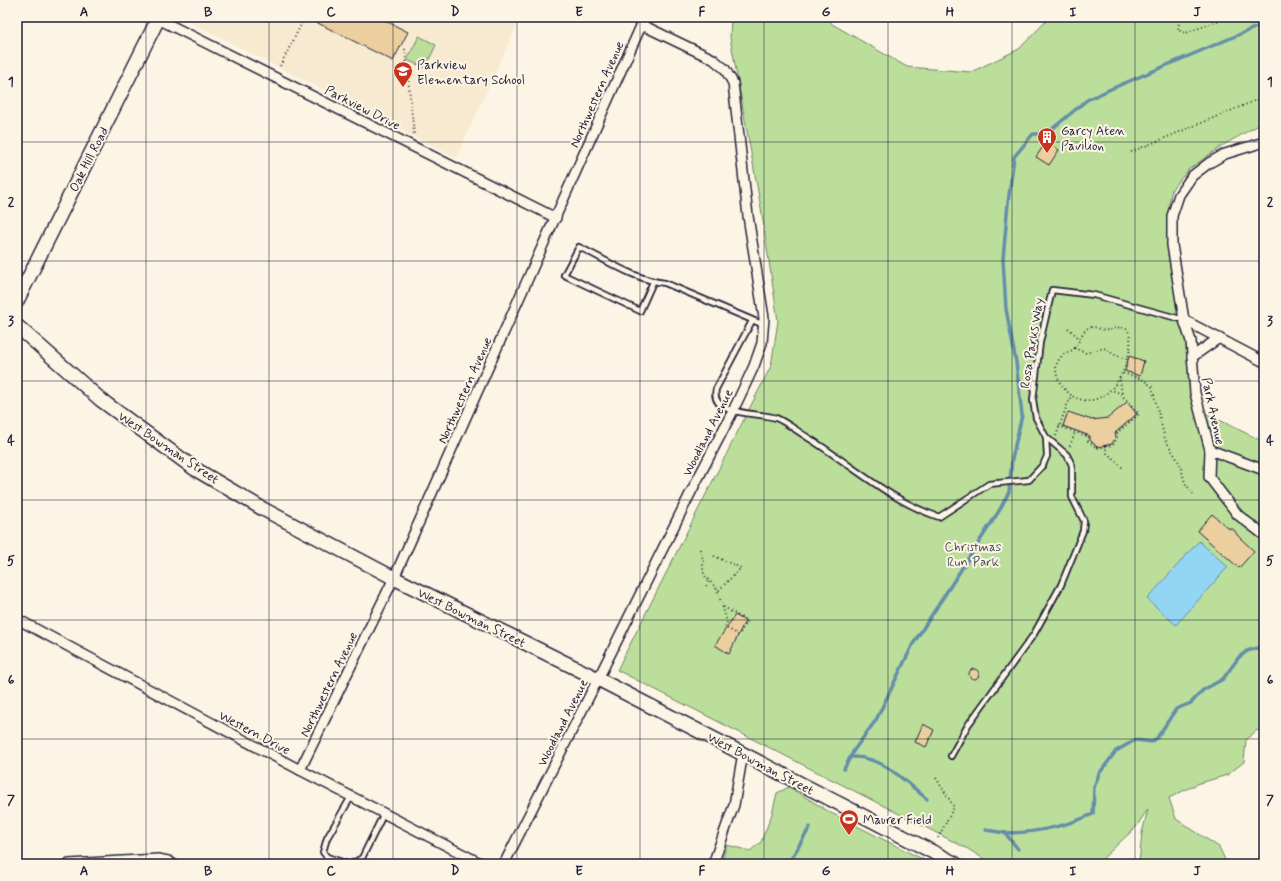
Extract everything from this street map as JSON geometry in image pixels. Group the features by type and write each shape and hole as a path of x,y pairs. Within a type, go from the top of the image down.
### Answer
{"street":[{"name":"Parkview Drive","path":"158,18 556,218"},
{"name":"Oak Hill Road","path":"17,301 20,288 158,18"},
{"name":"Northwestern Avenue","path":"300,770 394,578 643,21"},
{"name":"Woodland Avenue","path":"504,864 692,490 733,412 754,366 762,343 764,325 758,272 748,216 733,83 725,69 713,59 643,21"},
{"name":"Park Avenue","path":"1264,142 1225,154 1209,163 1192,176 1179,195 1172,216 1172,245 1184,320 1190,341 1195,393 1210,450 1209,477 1238,515 1264,535"},
{"path":"1184,320 1264,362"},
{"name":"West Bowman Street","path":"17,326 101,400 196,469 263,509 394,578 598,679 956,864"},
{"path":"1192,357 1219,338"},
{"path":"1210,450 1264,470"},
{"name":"Western Drive","path":"17,619 351,797 482,864"},
{"path":"713,864 734,805 743,754"},
{"path":"69,864 158,859 168,861 173,864"}],"lane":[{"path":"653,282 640,311 564,276 579,247 653,282 665,283 679,288 764,325"},
{"name":"Rosa Parks Way","path":"733,412 776,418 820,445 900,499 919,510 939,517 989,484 1029,480 1044,465 1047,456 1046,437 1036,418 1033,400 1040,342 1052,290 1094,295 1184,320"},
{"path":"733,412 716,402 714,396 716,389 752,321"},
{"path":"951,756 968,725 1034,634 1061,585 1083,531 1084,521 1072,497 1072,465 1068,454 1046,437"},
{"path":"348,864 327,857 322,852 327,838 351,797"},
{"path":"351,864 362,858 384,814"}],"path":[{"path":"280,66 303,21 296,17"},
{"path":"1183,17 1179,23 1178,30 1186,33 1228,17"},
{"path":"404,49 414,134"},
{"path":"1131,152 1264,97"},
{"path":"1059,426 1089,437 1088,441 1097,448 1113,445 1117,437 1116,433 1139,414 1122,395 1119,384 1131,344 1131,336 1126,328 1120,327 1104,330 1090,327 1085,330 1074,348 1062,355 1058,361 1056,370 1063,387 1072,396 1081,400 1091,401 1102,397 1120,378"},
{"path":"1068,328 1080,339"},
{"path":"1074,348 1086,353 1104,348 1115,355 1126,359"},
{"path":"1122,373 1144,380 1152,387 1165,439 1180,464 1186,483 1193,494"},
{"path":"1110,390 1122,395"},
{"path":"1053,443 1072,396"},
{"path":"1062,418 1066,419"},
{"path":"1070,446 1075,432"},
{"path":"1105,446 1107,453 1123,468"},
{"path":"700,549 703,559 703,571 718,591 722,606 727,622 725,627 739,635 747,621 722,606"},
{"path":"714,556 741,568 718,591"},
{"path":"706,586 709,581"},
{"path":"936,778 954,807 937,840"}],"shaded area":[{"name":"Parkview Elementary School","path":"180,17 521,17 456,158"}],"green space":[{"name":"Christmas Run Park","path":"731,17 828,17 832,24 907,67 971,72 1019,49 1050,17 1264,17 1264,127 1257,126 1225,144 1189,169 1172,189 1169,204 1172,245 1195,408 1264,442 1264,729 1256,731 1246,740 1244,762 1227,775 1197,784 1169,798 1176,819 1219,847 1227,864 1139,864 1142,833 1148,809 1136,827 1097,864 992,864 968,849 617,670 771,366 778,321 761,208 730,37"},
{"path":"419,36 436,45 425,68 407,60"},
{"path":"789,787 831,813 932,864 721,864 727,845 750,851 761,842 772,814 777,793"}],"water":[{"path":"1199,541 1228,567 1176,625 1147,599"}],"building":[{"path":"306,17 378,17 408,32 393,61"},
{"name":"Garcy Aten Pavilion","path":"1046,142 1059,150 1049,165 1036,157"},
{"path":"1129,356 1144,361 1140,376 1125,371"},
{"path":"1127,402 1137,414 1115,433 1116,437 1112,444 1097,447 1090,440 1090,436 1063,426 1068,412 1092,420 1108,418"},
{"path":"1212,514 1228,528 1234,530 1238,536 1254,551 1239,568 1197,531"},
{"path":"735,615 745,621 729,654 715,645"},
{"path":"972,669 976,669 978,670 978,678 972,679 969,676 969,672"},
{"path":"923,724 934,730 926,747 915,742"}],"waterway":[{"path":"844,769 854,750 876,720 913,644 999,511 1009,492 1012,459 1022,415 1016,362 1006,309 1003,259 1014,157 1033,134 1046,134 1087,100 1264,24"},
{"path":"1005,833 1028,832 1050,828 1093,814 1094,787 1099,774 1116,751 1135,740 1152,742 1157,738 1176,709 1191,703 1203,690 1223,679 1239,657 1247,651 1264,646"},
{"path":"851,757 862,757 872,760 892,770 927,799"},
{"path":"788,864 810,827"},
{"path":"986,830 1005,833 1018,849"}],"place":[{"name":"Parkview Elementary School","path":"403,88"},
{"name":"Garcy Aten Pavilion","path":"1047,154"},
{"name":"Maurer Field","path":"849,836"}]}
